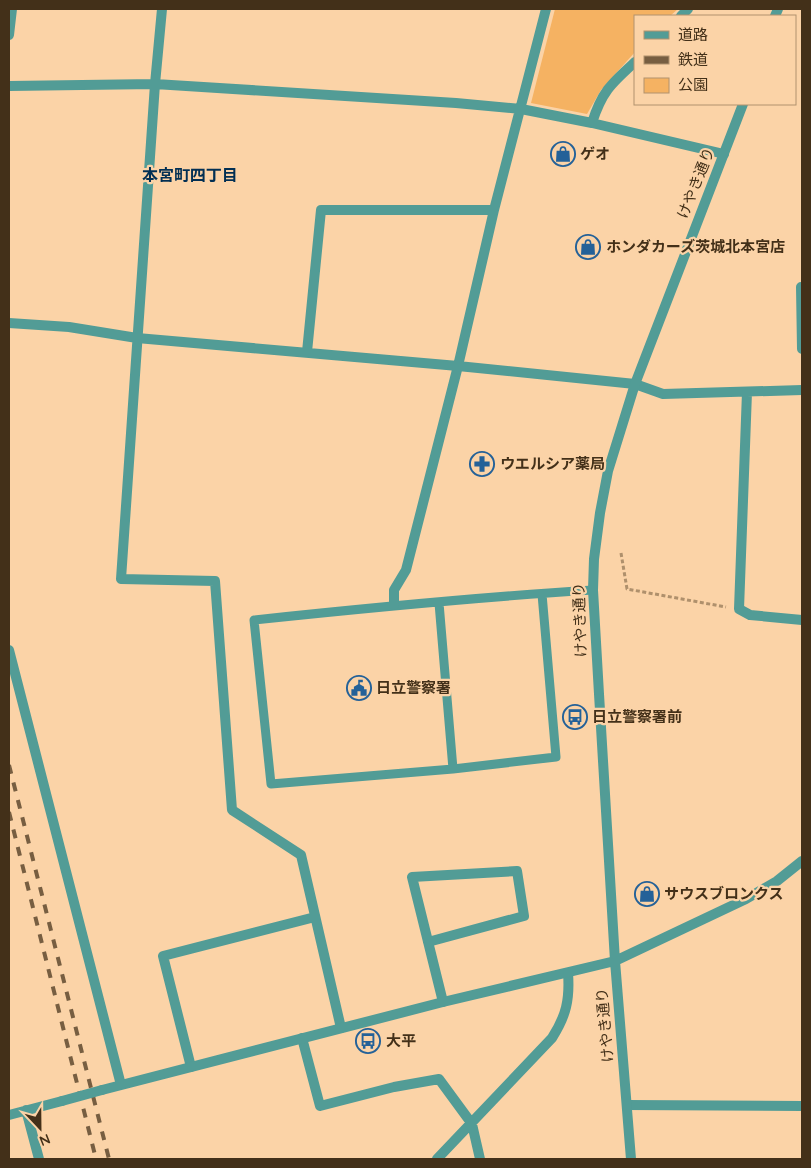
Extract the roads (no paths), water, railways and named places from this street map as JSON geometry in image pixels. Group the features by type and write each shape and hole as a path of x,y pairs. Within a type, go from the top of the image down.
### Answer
{"street":[{"path":"9,35 12,9"},
{"path":"162,9 155,84 121,579 215,581 232,810 301,855 341,1028"},
{"path":"394,605 394,590 406,570 458,366 494,210 546,9"},
{"path":"592,123 597,106 606,90 634,63"},
{"path":"9,86 155,84 456,103 521,109 592,123 724,154"},
{"name":"けやき通り","path":"631,1159 616,961 593,590 594,559 608,470 634,384 742,105"},
{"path":"307,352 320,210 494,210"},
{"path":"802,287 800,287 802,349"},
{"path":"9,323 69,327 137,338 307,352 634,384 663,394 802,390"},
{"path":"747,392 739,610 750,615 802,620"},
{"path":"9,650 120,1085"},
{"path":"9,1115 442,1002 616,961 746,899 777,881 802,861"},
{"path":"428,942 524,916 517,871 412,877 442,1002"},
{"path":"191,1066 163,956 315,917"},
{"path":"438,1159 552,1038 562,1022 569,997 568,973"},
{"path":"302,1038 320,1106 394,1087 439,1080 472,1124 480,1159"},
{"path":"627,1105 802,1106"},
{"path":"26,1110 39,1159"}],"lane":[{"path":"542,594 556,757 453,769 270,784 254,620 394,605 593,590"},
{"path":"439,603 453,769"}],"railway":[{"path":"9,765 109,1159"},
{"path":"9,812 96,1159"}],"place":[{"name":"ゲオ","path":"563,154"},
{"name":"ホンダカーズ茨城北本宮店","path":"588,247"},
{"name":"ウエルシア薬局","path":"482,464"},
{"name":"日立警察署","path":"359,688"},
{"name":"日立警察署前","path":"575,717"},
{"name":"サウスブロンクス","path":"647,894"},
{"name":"大平","path":"368,1041"}],"district":[{"name":"本宮町四丁目","path":"190,175"}]}
